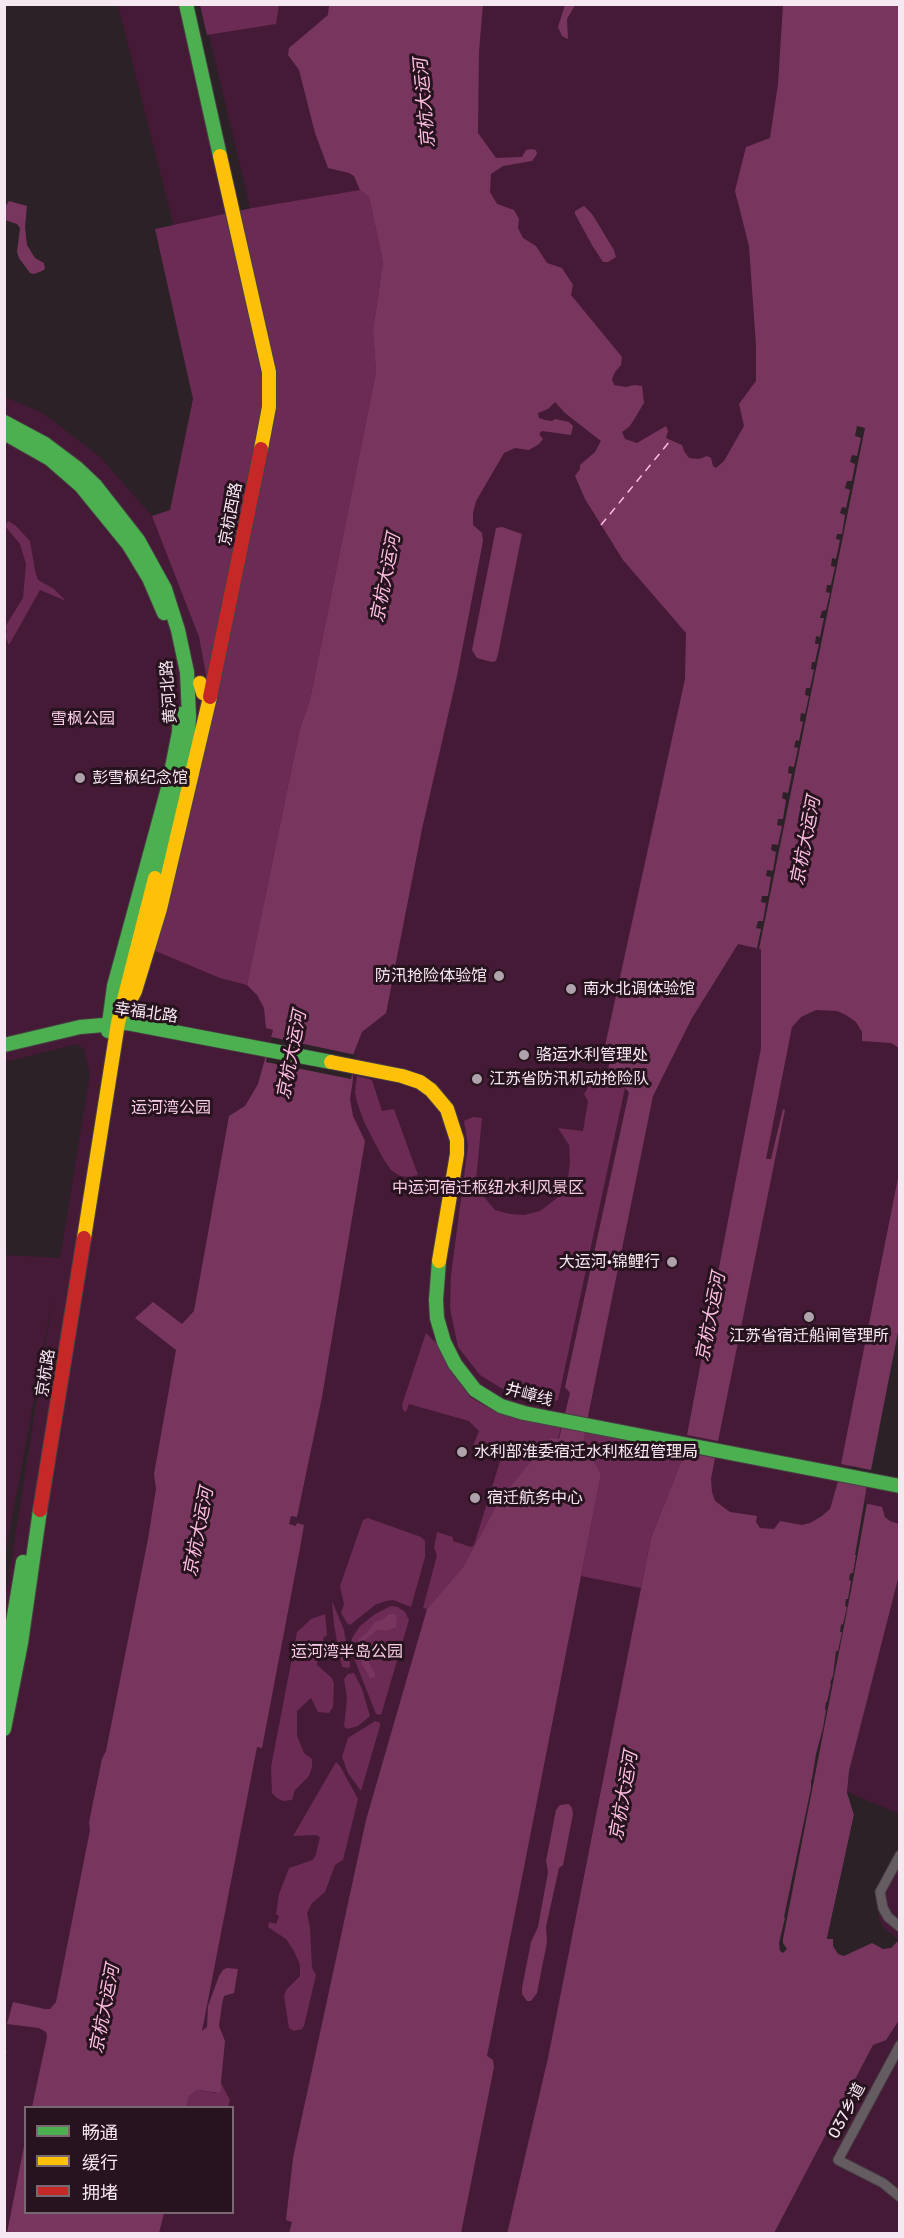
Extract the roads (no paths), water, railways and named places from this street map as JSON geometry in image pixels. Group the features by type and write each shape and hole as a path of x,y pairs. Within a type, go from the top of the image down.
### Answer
{"main road":[{"name":"京杭西路","path":"113,1023 135,991 160,909 205,686 228,615 268,407 268,372 263,346 186,4"},
{"name":"黄河北路","path":"4,422 29,434 60,454 95,485 125,522 138,540 165,589 183,649 188,696 188,738 178,789 113,1023"},
{"name":"黄河北路","path":"4,433 30,446 67,472 112,522 149,578 165,615 175,654 180,722 175,758 114,986 113,1023"},
{"name":"幸福北路","path":"4,1045 80,1027 113,1023 355,1066"},
{"name":"京杭路","path":"4,1676 107,1045 113,1023"},
{"name":"京杭路","path":"4,1729 21,1643 42,1496 116,1045 113,1023"},
{"name":"井嶂线","path":"355,1066 402,1076 420,1083 440,1099 452,1118 457,1140 457,1154 439,1262 437,1318 444,1342 455,1364 475,1390 492,1401 524,1413 900,1486"}],"street":[{"path":"900,1855 880,1892 883,1908 888,1917 900,1928"},
{"name":"037乡道","path":"900,2045 838,2160 883,2183 900,2197"}],"water":[{"name":"京杭大运河","path":"329,5 483,5 479,51 478,133 496,158 522,157 526,150 531,149 536,150 537,154 532,161 503,166 491,174 490,192 497,204 514,210 519,219 518,228 523,238 536,246 547,263 562,268 573,285 571,295 622,357 621,365 612,379 614,385 642,386 644,403 630,426 622,432 625,439 637,443 666,426 668,431 666,438 682,445 689,458 699,459 707,456 711,458 716,468 724,461 744,426 739,404 756,381 756,346 749,246 735,191 746,147 770,138 778,84 783,5 899,5 899,1048 891,1043 862,1041 862,1032 856,1022 837,1011 816,1010 801,1017 792,1027 766,1159 771,1159 783,1109 785,1110 718,1441 687,1435 761,1048 761,949 738,944 692,1018 653,1096 585,1431 584,1444 601,1474 487,2056 493,2060 494,2067 461,2233 289,2233 292,2222 286,2220 293,2158 366,1820 427,1609 463,1567 499,1501 550,1438 559,1439 570,1393 565,1387 629,1092 625,1088 608,1084 609,1064 605,1046 685,679 686,633 623,560 585,499 575,476 580,465 595,452 601,441 565,413 555,402 548,409 538,413 539,418 569,422 573,426 571,435 542,431 539,434 543,439 529,450 515,448 504,453 476,501 473,525 482,533 483,541 386,1013 362,1032 351,1060 353,1079 350,1099 353,1116 365,1141 322,1397 297,1517 291,1516 289,1524 304,1525 300,1548 262,1748 257,1747 202,2031 207,2027 208,2006 219,1976 227,1968 238,1969 234,1993 224,1996 219,2026 225,2041 222,2088 219,2093 196,2091 189,2096 187,2106 32,2106 47,2037 46,2032 39,2028 7,2024 13,2002 50,2009 56,2002 90,1830 89,1822 102,1759 106,1751 148,1539 156,1489 154,1474 176,1350 135,1318 153,1302 182,1324 194,1311 229,1116 245,1106 258,1084 273,1030 266,1028 264,1008 257,995 247,985 300,728 310,700 376,372 373,330 383,262 369,197 360,190 354,176 328,168 315,133 299,70 288,55 289,48 328,15"},
{"path":"565,5 575,5 567,19 568,39 562,36 558,27"},
{"path":"9,201 27,206 25,227 27,245 35,258 44,263 45,269 42,271 30,273 19,258 17,252 20,228 17,224 5,220 5,207"},
{"path":"584,206 592,214 614,250 616,257 608,262 603,262 575,214 575,211"},
{"path":"502,527 522,534 498,654 496,661 492,662 477,658 472,650 496,528"},
{"path":"899,1173 899,1327 871,1470 841,1464"},
{"name":"京杭大运河","path":"685,1452 715,1458 711,1479 715,1501 730,1512 757,1516 756,1522 760,1528 774,1529 780,1521 802,1525 822,1516 830,1509 839,1478 867,1484 864,1503 882,1507 885,1517 899,1524 899,1575 849,1771 847,1792 854,1815 827,1938 833,1939 833,1946 838,1954 844,1956 872,1943 883,1949 891,1948 899,1940 899,2020 886,2040 873,2045 774,2233 507,2234 548,2058 651,1538"},
{"path":"389,1614 397,1617 396,1627 377,1630 364,1641 364,1647 369,1654 369,1663 375,1674 375,1677 370,1678 362,1664 358,1640 375,1622"},
{"path":"569,1804 573,1814 563,1865 559,1868 546,1927 547,1942 537,1993 531,2001 527,2001 522,1994 522,1988 531,1942 538,1927 548,1872 546,1861 556,1810 560,1805"},
{"path":"24,2146 24,2214 164,2214 159,2233 7,2233"}],"waterway":[{"path":"4,2056 5,2052"}],"place":[{"name":"彭雪枫纪念馆","path":"80,778"},
{"name":"防汛抢险体验馆","path":"499,976"},
{"name":"南水北调体验馆","path":"571,989"},
{"name":"骆运水利管理处","path":"524,1055"},
{"name":"江苏省防汛机动抢险队","path":"477,1079"},
{"name":"大运河·锦鲤行","path":"672,1262"},
{"name":"江苏省宿迁船闸管理所","path":"809,1317"},
{"name":"水利部淮委宿迁水利枢纽管理局","path":"462,1452"},
{"name":"宿迁航务中心","path":"475,1498"}],"park label":[{"name":"雪枫公园","path":"83,719"},
{"name":"运河湾公园","path":"171,1108"},
{"name":"中运河宿迁枢纽水利风景区","path":"488,1188"},
{"name":"运河湾半岛公园","path":"347,1652"}]}
